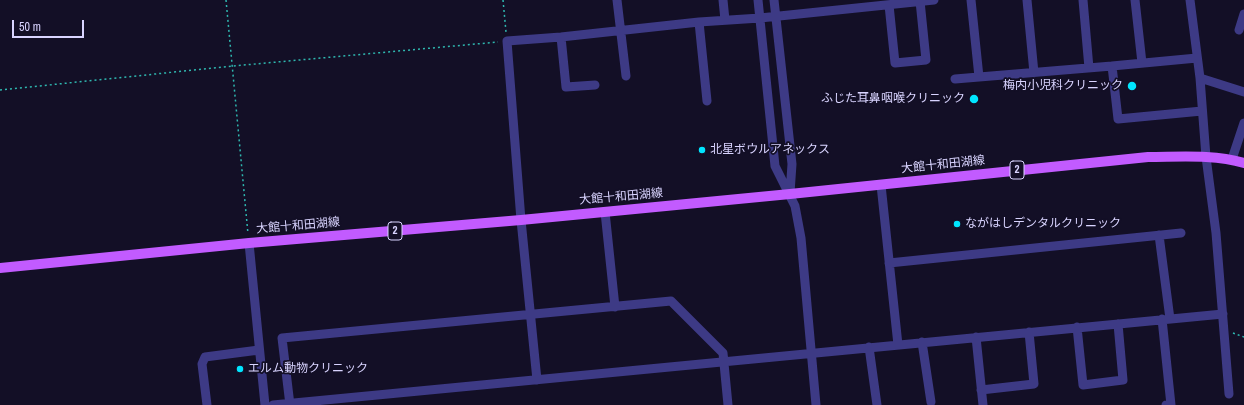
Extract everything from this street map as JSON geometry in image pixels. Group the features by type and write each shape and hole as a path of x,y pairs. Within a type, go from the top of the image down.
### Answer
{"main road":[{"name":"大館十和田湖線","path":"0,268 249,243 605,212 1148,157 1206,157 1244,163"}],"street":[{"path":"617,0 626,76"},
{"path":"723,0 725,20"},
{"path":"758,0 775,166 795,206 801,238 816,405"},
{"path":"774,0 792,164 790,194"},
{"path":"537,380 521,220 506,41 561,37 699,22 760,18 866,4 889,5 934,0"},
{"path":"972,0 979,77"},
{"path":"1027,0 1034,73"},
{"path":"1082,0 1089,68"},
{"path":"1135,0 1142,63"},
{"path":"1190,0 1200,78 1206,157 1216,233 1229,394"},
{"path":"889,5 895,63 926,60 920,1"},
{"path":"1239,30 1244,14"},
{"path":"699,22 707,101"},
{"path":"561,37 566,87 594,86"},
{"path":"955,79 1197,58"},
{"path":"1112,66 1118,119 1202,112"},
{"path":"1200,78 1244,92"},
{"path":"1232,160 1244,123"},
{"path":"881,185 898,345"},
{"path":"605,212 614,307"},
{"path":"889,263 1180,233"},
{"path":"1159,235 1171,405 1166,405"},
{"path":"249,243 265,405"},
{"path":"289,404 282,338 671,301 721,351 724,362 728,405"},
{"path":"273,405 1223,314"},
{"path":"1077,327 1083,384 1123,380 1118,324"},
{"path":"981,390 1034,384 1029,332"},
{"path":"976,337 983,405"},
{"path":"922,342 931,402"},
{"path":"869,347 877,405"},
{"path":"207,405 202,364 205,357 259,350"}],"path":[{"path":"226,0 249,243"},
{"path":"0,90 233,66 506,41 503,0"}],"place":[{"name":"梅内小児科クリニック","path":"1132,86"},
{"name":"ふじた耳鼻咽喉クリニック","path":"974,99"},
{"name":"北星ボウルアネックス","path":"702,150"},
{"name":"ながはしデンタルクリニック","path":"957,224"},
{"name":"エルム動物クリニック","path":"240,369"}]}
